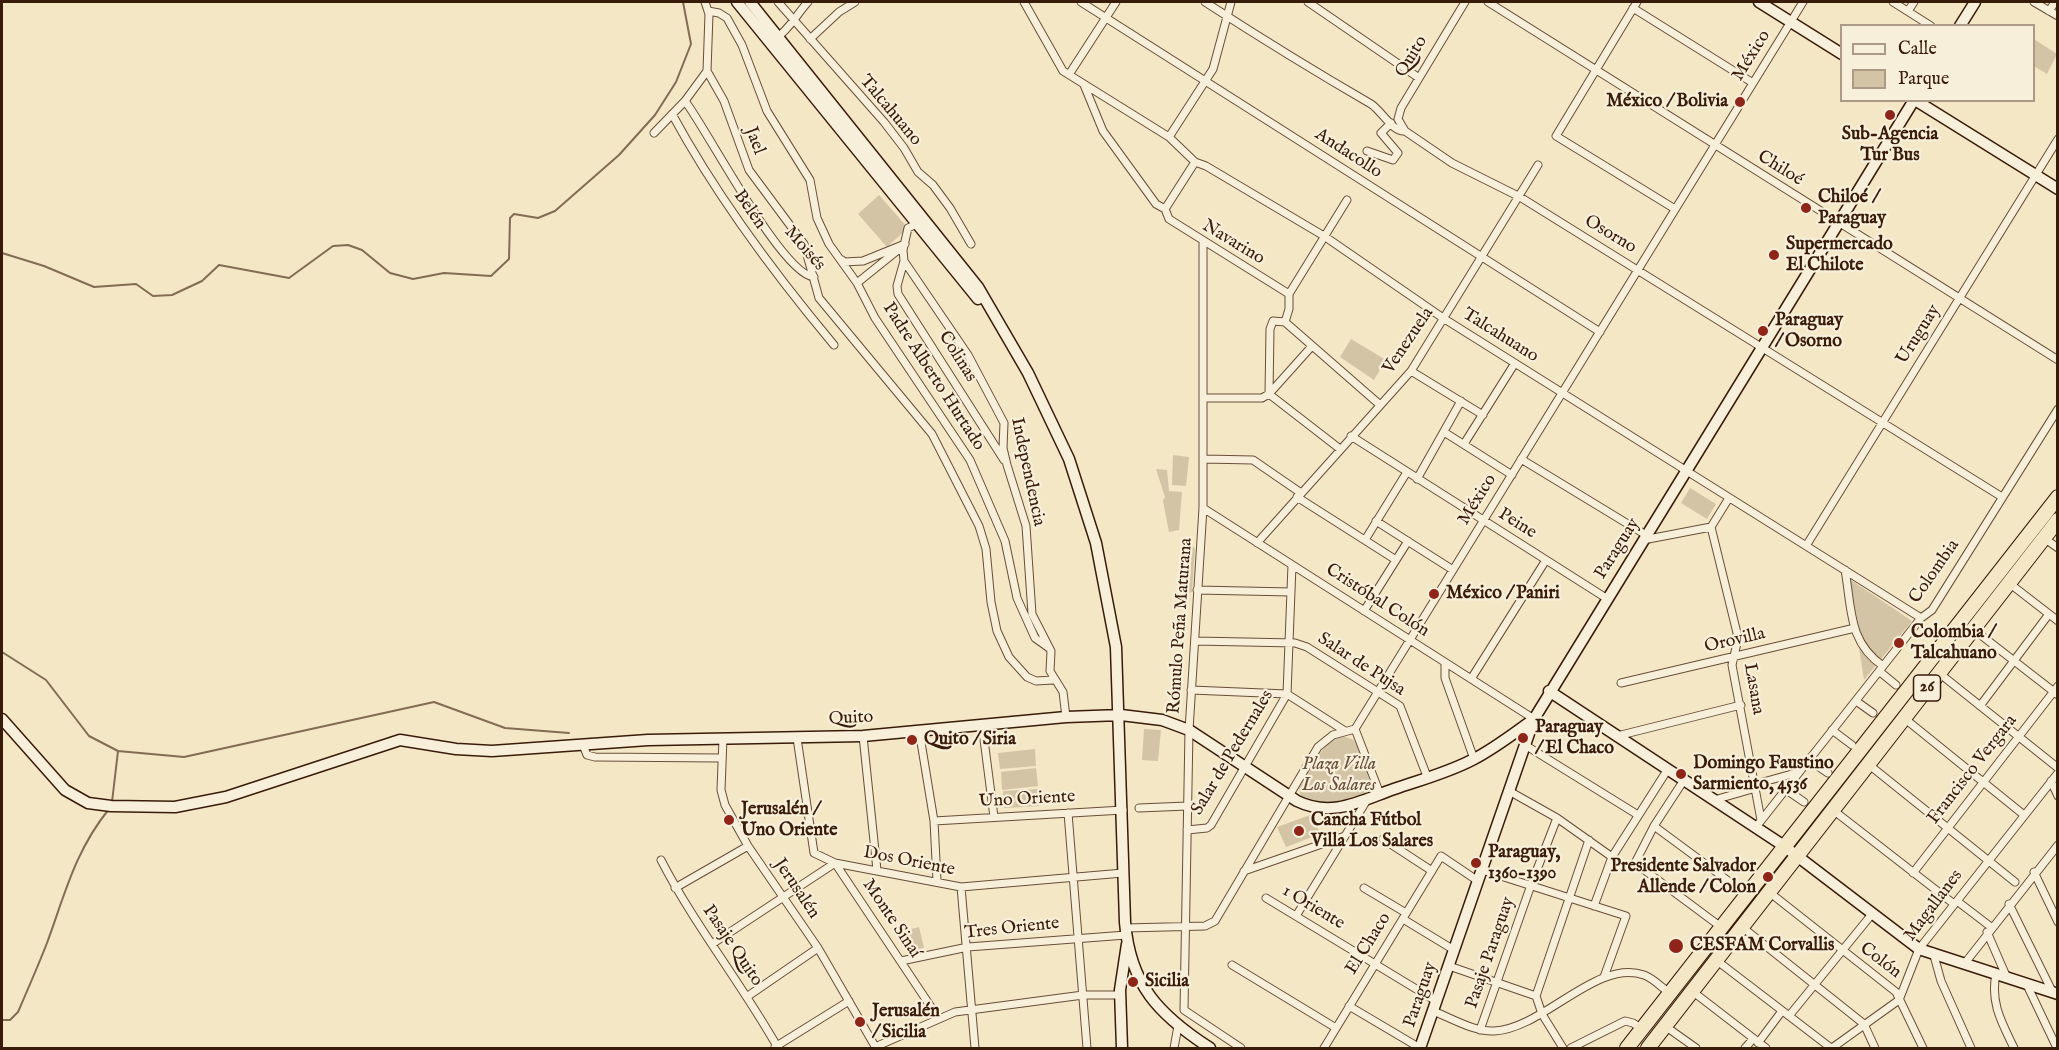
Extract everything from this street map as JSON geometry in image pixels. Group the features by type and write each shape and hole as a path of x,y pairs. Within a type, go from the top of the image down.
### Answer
{"highway":[{"name":"26","path":"1627,1048 2058,496"},
{"name":"26","path":"1647,1048 2058,520"},
{"path":"1672,990 1689,994"}],"main road":[{"path":"737,2 775,40"},
{"path":"750,2 775,40 965,268 987,300 1048,412 1087,511 1112,618 1118,664 1126,934 1119,995 1122,1048"},
{"path":"1759,2 1840,53"},
{"path":"1961,24 1975,2"},
{"name":"Paraguay","path":"1420,1048 1534,719 1606,598 1913,102"},
{"path":"1917,102 2058,189"},
{"path":"856,140 1001,327"},
{"path":"1549,691 1714,800 1758,824 1919,949 2055,994"},
{"name":"Quito","path":"2,719 65,790 88,803 111,806 175,807 226,797 400,740 456,749 492,751 648,740 863,736 1066,717 1120,715 1162,720 1189,730 1288,796 1309,806 1330,809 1367,800 1428,779 1474,759 1534,719"},
{"path":"1126,934 1141,986 1178,1026 1210,1048"}],"street":[{"path":"654,133 684,101 707,71 708,10 705,2"},
{"name":"Talcahuano","path":"778,2 884,122 904,148 918,172 933,185 951,208 971,244"},
{"path":"789,30 793,18 808,2"},
{"path":"810,39 855,2"},
{"path":"1024,2 1062,68 1070,74 1116,2"},
{"name":"Andacollo","path":"1081,2 1600,332"},
{"name":"Osorno","path":"1204,2 1380,109 1401,132 1405,131 1452,163 1520,197 2002,497"},
{"path":"1169,137 1213,69 1231,2"},
{"path":"1308,2 1419,78"},
{"name":"Quito","path":"1405,131 1399,124 1399,112 1465,2"},
{"name":"Chiloé","path":"1488,2 1838,224 2058,360"},
{"name":"México","path":"1355,729 1803,2"},
{"path":"1893,2 1928,24"},
{"path":"1908,11 1914,2"},
{"path":"2034,2 2058,16"},
{"path":"2049,11 2055,2"},
{"path":"1675,209 1556,136 1635,5 1753,83"},
{"name":"Padre Alberto Hurtado","path":"708,10 719,12 727,18 742,45 767,111 801,162 810,180 817,218 829,244 842,260 875,318 965,452 984,489 1005,541 1017,598 1035,638 1049,648"},
{"path":"775,40 789,30 800,29"},
{"name":"Jael","path":"707,71 724,101 749,170 804,244 814,277"},
{"name":"Talcahuano","path":"1070,74 1084,86 1169,137 1195,162 1206,166 1324,236 1443,318 1921,618"},
{"name":"Navarino","path":"1084,86 1111,144 1156,204 1165,209 1172,223 1289,294"},
{"name":"Moisés","path":"684,101 696,116 745,200 799,271 814,277 819,298 932,434 979,526 986,549 991,602 1003,645 1027,677 1035,681 1053,680"},
{"name":"Belén","path":"672,114 696,159 736,219 834,345"},
{"path":"1367,151 1393,159 1398,153 1381,134 1391,123"},
{"name":"Uruguay","path":"1806,546 2058,139"},
{"path":"1165,209 1195,162"},
{"name":"Venezuela","path":"1257,543 1379,404 1411,371 1538,165"},
{"path":"1285,322 1289,309 1289,294 1347,200"},
{"path":"904,261 908,228 919,223"},
{"name":"Rómulo Peña Maturana","path":"1203,243 1203,508 1189,730 1184,1010 1241,1048"},
{"path":"842,260 844,262 863,261 905,244"},
{"path":"856,283 905,244"},
{"name":"Independencia","path":"904,261 968,355 1004,423 1003,448 1026,526 1032,614 1049,648 1052,658 1050,671 1053,680 1063,692 1066,717"},
{"name":"Colinas","path":"904,261 897,286 898,294 1007,465"},
{"path":"1269,394 1270,326 1276,320 1285,322 1379,404"},
{"path":"1204,398 1263,398 1312,346"},
{"path":"1464,444 1515,363"},
{"path":"1411,371 1483,415"},
{"path":"1269,394 1340,449"},
{"path":"1417,479 1461,401"},
{"name":"Colombia","path":"1758,824 1921,618 1932,610 2058,409"},
{"path":"1444,432 1512,475"},
{"name":"Peine","path":"1351,436 1606,598"},
{"path":"1204,459 1253,460 1299,495 1396,560"},
{"path":"1521,459 1644,537 1711,527 1729,498"},
{"path":"1365,540 1407,472"},
{"name":"Cristóbal Colón","path":"1203,508 1534,719"},
{"path":"1376,521 1453,570"},
{"name":"Lasana","path":"1711,527 1737,633 1732,665 1756,786 1758,824"},
{"path":"2044,538 2058,548"},
{"path":"1364,611 1408,541"},
{"path":"1471,679 1546,560"},
{"name":"Salar de Pedernales","path":"1187,830 1209,827 1246,768 1287,694 1292,565"},
{"path":"1845,570 1855,628 1865,652 1896,685"},
{"path":"2009,583 2058,621"},
{"path":"1197,590 1291,592"},
{"path":"1980,706 2049,614"},
{"name":"Orovilla","path":"1621,683 1855,628"},
{"path":"1973,629 2056,691"},
{"name":"Salar de Pujsa","path":"1195,641 1288,643 1307,646 1401,708 1428,779"},
{"path":"1445,663 1445,678 1474,759"},
{"path":"1939,673 2058,768"},
{"path":"1191,690 1287,694 1345,731"},
{"name":"Francisco Vergara","path":"1912,873 2056,691"},
{"path":"1856,701 1873,713"},
{"path":"1617,736 1741,705"},
{"path":"1904,718 2024,816"},
{"path":"982,724 994,817"},
{"path":"1126,934 1213,924 1318,747 1328,738 1355,729 1380,794"},
{"path":"919,730 934,821 937,881"},
{"path":"1832,730 1852,745"},
{"path":"863,736 877,870"},
{"name":"Jerusalén","path":"723,738 720,758 723,798 748,846 818,948 875,1048"},
{"name":"Monte Sinaí","path":"797,738 814,853 835,863 939,1019"},
{"name":"Quito","path":"583,745 590,756 720,758"},
{"path":"1525,745 1638,815"},
{"path":"1809,760 1828,773"},
{"path":"1868,764 2015,882"},
{"path":"1594,906 1612,857 1668,769"},
{"path":"1714,800 1799,772"},
{"name":"Magallanes","path":"1899,1000 1919,949 2058,773"},
{"path":"1684,780 1654,826 1635,863 1721,927"},
{"path":"2051,782 2058,796"},
{"path":"1785,789 1804,802"},
{"path":"1509,791 1557,819 1612,857"},
{"path":"1296,916 1367,800"},
{"path":"1139,808 1187,806"},
{"name":"Uno Oriente","path":"934,821 1123,810"},
{"path":"1832,810 1989,930 2002,976 1993,989 1994,1006 2014,1048"},
{"path":"1068,813 1075,876 1087,1048"},
{"name":"Pasaje Paraguay","path":"1480,1030 1557,819"},
{"path":"1654,826 1746,894"},
{"path":"1244,871 1345,836"},
{"path":"1383,839 1432,871"},
{"path":"1563,1048 1542,1014 1536,996 1589,840"},
{"path":"1965,963 2034,872 2058,845"},
{"path":"675,888 748,846"},
{"name":"El Chaco","path":"1326,1048 1374,963 1441,856 1478,881"},
{"name":"Pasaje Quito","path":"661,860 675,888 748,996 776,1048"},
{"name":"Dos Oriente","path":"712,944 835,863 961,887 1123,873"},
{"path":"1482,870 1626,916 1604,977"},
{"path":"2034,872 2058,922"},
{"path":"961,887 975,1048"},
{"path":"1364,888 1454,950"},
{"name":"Colón","path":"1769,892 1896,992 1923,1048"},
{"name":"1 Oriente","path":"1266,898 1374,963 1435,1006 1480,1030"},
{"path":"2009,904 2055,994"},
{"path":"1745,1048 1786,1014 1814,985 1872,914"},
{"path":"1742,927 1864,1024 1875,1048"},
{"name":"Tres Oriente","path":"901,961 968,947 1126,934"},
{"path":"748,996 818,948"},
{"path":"1933,952 1941,981 1971,1048"},
{"path":"1716,960 1832,1048 1899,1000"},
{"path":"1232,965 1336,1028"},
{"path":"1449,966 1536,996"},
{"path":"1480,1030 1495,1031 1515,1026 1542,1014 1604,977 1625,973 1645,975 1672,990"},
{"path":"2027,985 2057,1048"},
{"path":"1689,994 1766,1048"},
{"path":"875,1048 939,1019 971,1009 1083,995 1119,995"},
{"path":"776,1048 849,1001"},
{"path":"1349,1006 1420,1048"},
{"path":"1571,1048 1624,1022 1634,1023 1642,1029"},
{"path":"1174,1048 1178,1026"},
{"path":"1665,1026 1695,1048"}],"green space":[{"path":"2035,40 2057,54 2047,74 2035,67"},
{"path":"879,195 908,228 887,247 858,214"},
{"path":"1351,339 1386,360 1374,380 1340,357"},
{"path":"1173,455 1189,457 1186,486 1172,485"},
{"path":"1156,469 1167,470 1169,491 1182,492 1179,530 1169,532 1163,501 1165,497"},
{"path":"1690,488 1716,504 1707,519 1681,503"},
{"path":"2057,504 2057,511 1807,834 1803,831"},
{"path":"1186,543 1191,543 1195,549 1192,592 1188,593 1185,598"},
{"path":"1848,578 1912,621 1864,680"},
{"path":"1144,729 1161,730 1158,761 1142,760"},
{"name":"Plaza Villa Los Salares","path":"1343,736 1354,740 1360,752 1368,773 1368,792 1353,800 1335,803 1317,802 1301,797 1299,788 1322,750 1335,739"},
{"path":"1035,749 1036,766 1000,769 998,753"},
{"path":"1036,768 1038,786 1002,790 1001,772"},
{"path":"1038,789 1039,806 1004,808 1003,791"},
{"name":"Cancha Fútbol Villa Los Salares","path":"1313,814 1320,834 1286,847 1277,827"},
{"path":"919,927 924,948 912,951 907,930"}],"waterway":[{"path":"2,253 44,266 94,287 136,284 153,296 172,295 202,281 219,265 289,278 333,246 348,245 362,250 390,273 413,279 444,273 491,276 509,259 510,218 514,214 538,218 555,211 619,155 655,115 676,82 691,44 683,2"},
{"path":"2,652 46,680 89,736 118,751 184,757 434,702 505,728 569,733"},
{"path":"112,802 118,751"},
{"path":"2,1020 10,1020 18,1012 79,857 109,809"}],"place":[{"name":"México / Bolivia","path":"1740,102"},
{"name":"Sub-Agencia Tur Bus","path":"1890,115"},
{"name":"Chiloé / Paraguay","path":"1806,208"},
{"name":"Supermercado El Chilote","path":"1774,255"},
{"name":"Paraguay / Osorno","path":"1763,331"},
{"name":"México / Paniri","path":"1434,594"},
{"name":"Colombia / Talcahuano","path":"1899,643"},
{"name":"Paraguay / El Chaco","path":"1523,738"},
{"name":"Quito / Siria","path":"912,740"},
{"name":"Domingo Faustino Sarmiento, 4536","path":"1681,774"},
{"name":"Jerusalén / Uno Oriente","path":"729,820"},
{"name":"Cancha Fútbol Villa Los Salares","path":"1299,831"},
{"name":"Paraguay, 1360-1390","path":"1476,863"},
{"name":"Presidente Salvador Allende / Colon","path":"1768,877"},
{"name":"CESFAM Corvallis","path":"1676,946"},
{"name":"Sicilia","path":"1133,982"},
{"name":"Jerusalén / Sicilia","path":"860,1022"}]}
